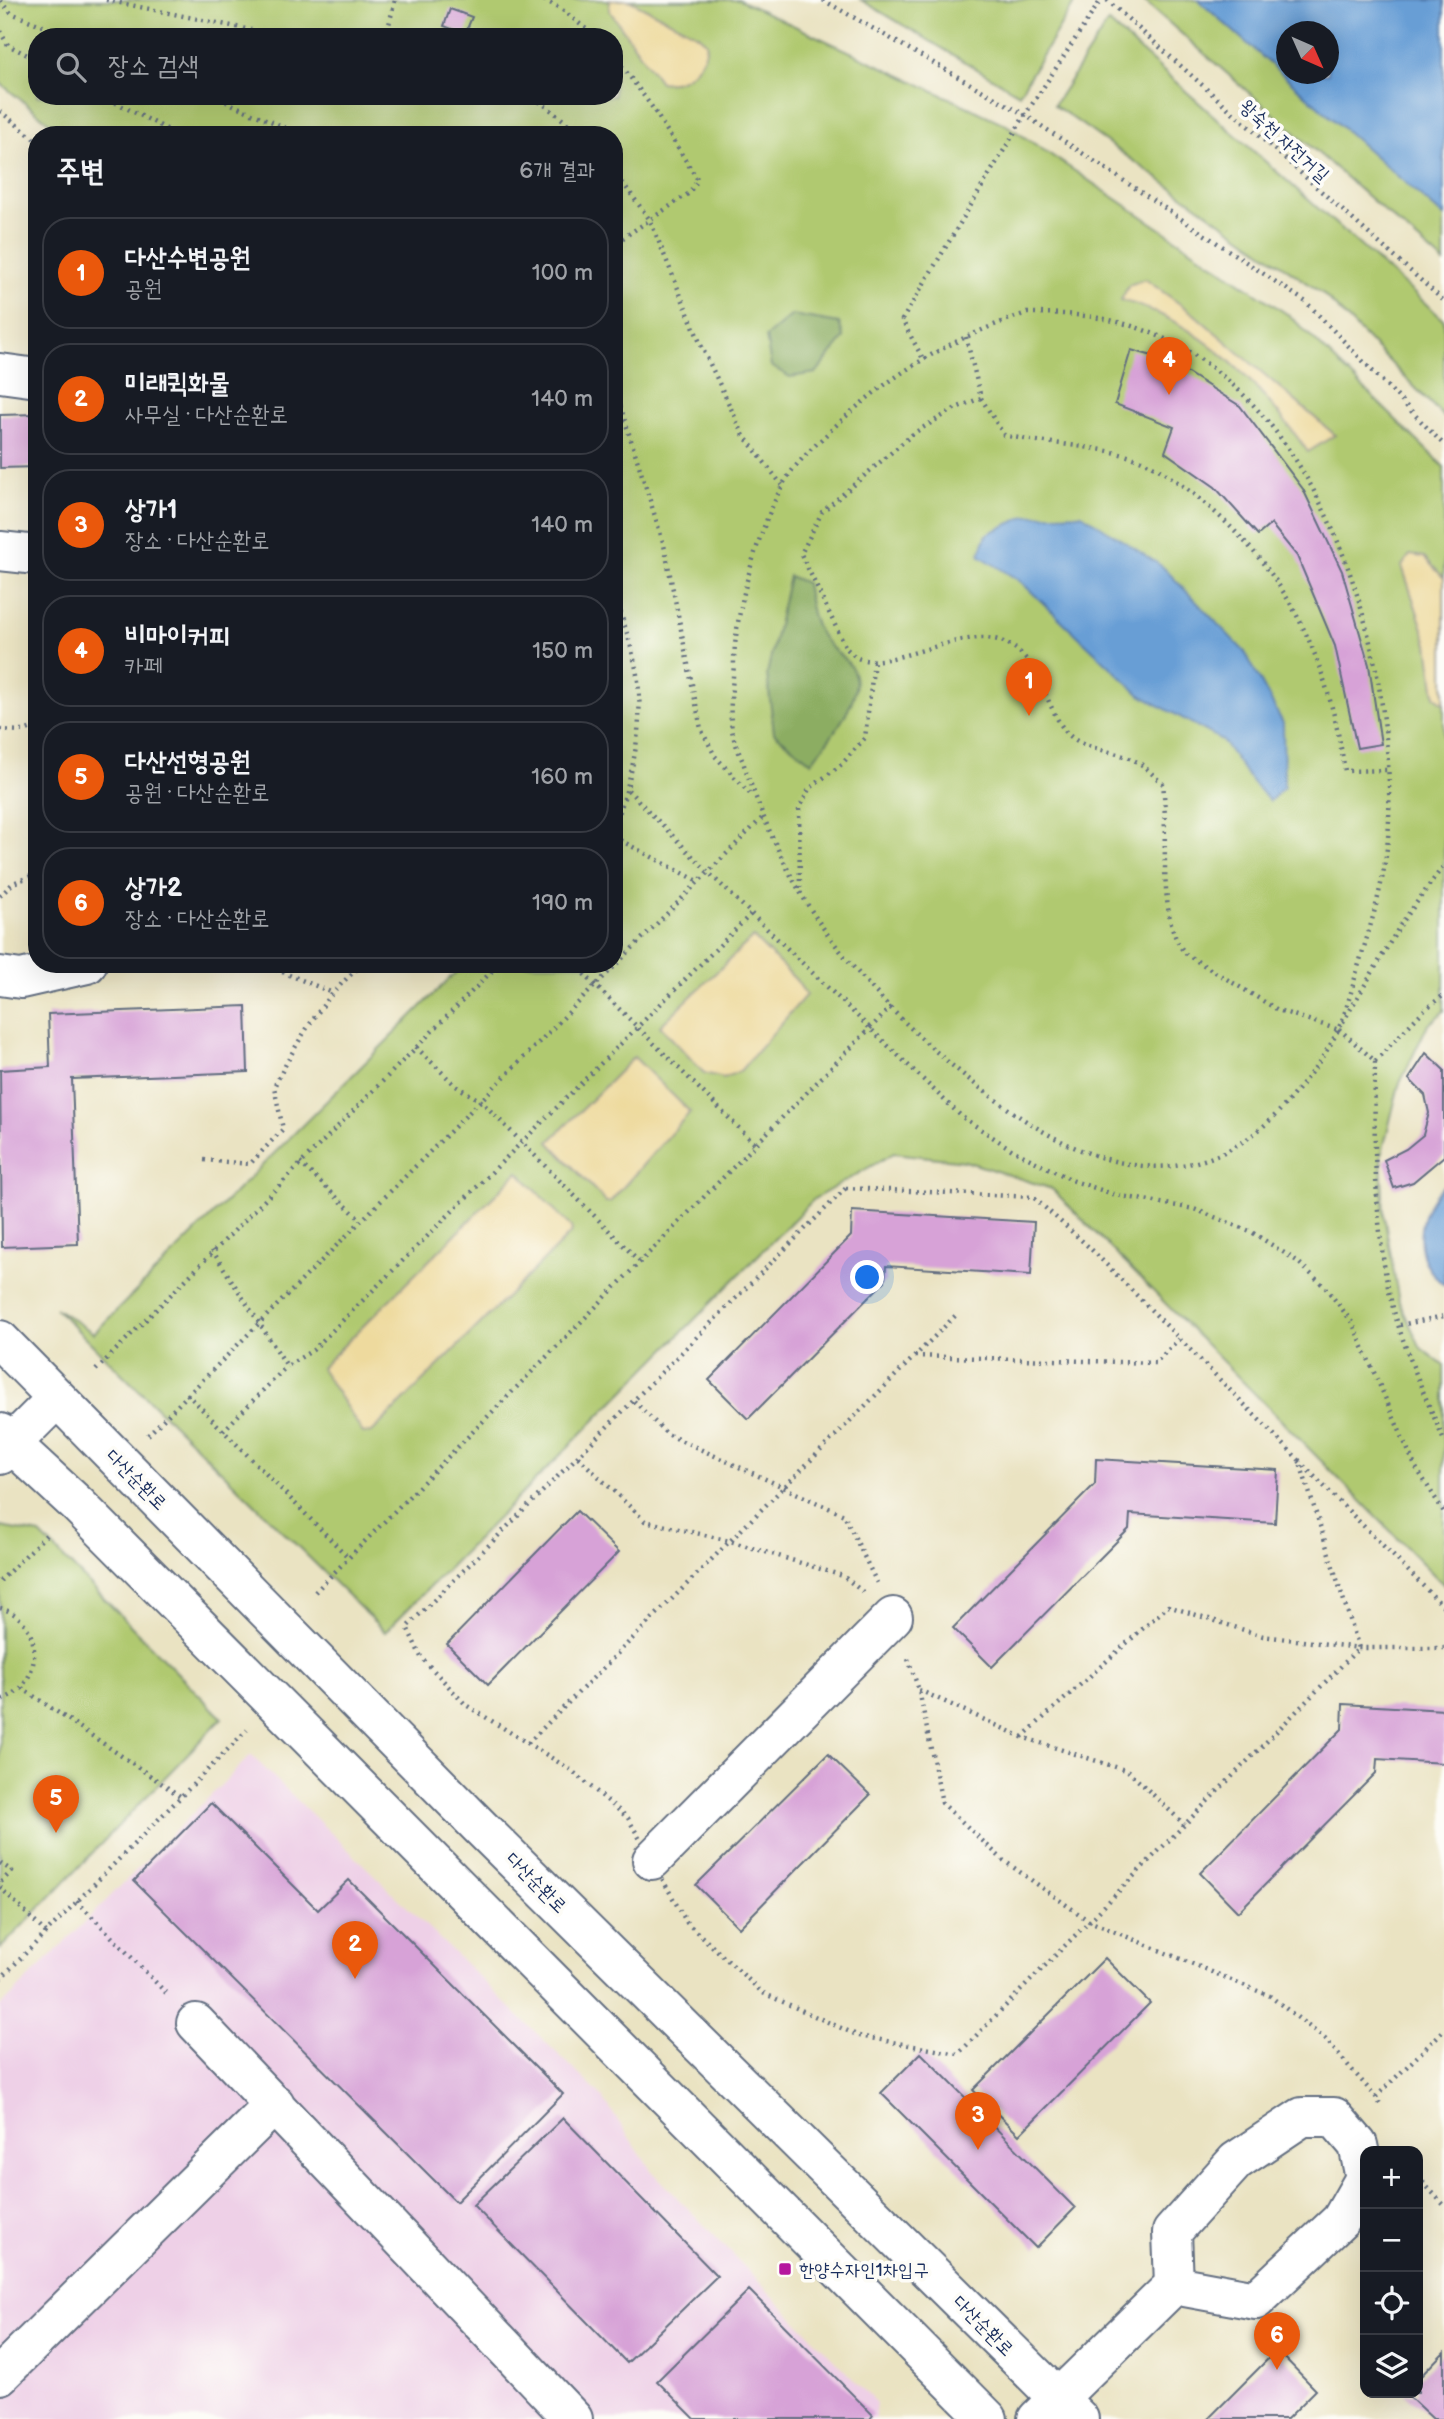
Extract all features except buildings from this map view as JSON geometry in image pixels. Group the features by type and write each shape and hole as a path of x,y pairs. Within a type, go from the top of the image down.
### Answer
{"street":[{"path":"0,373 28,377"},
{"path":"0,551 28,554"},
{"path":"0,976 21,979 47,973"},
{"name":"다산순환로","path":"0,1340 1058,2412"},
{"path":"57,1398 4,1444 78,1505 988,2419"},
{"path":"652,1860 893,1617"},
{"path":"196,2023 573,2419"},
{"path":"0,2375 275,2104"},
{"path":"1058,2412 1174,2285 1172,2232 1236,2161 1302,2117 1334,2117 1358,2145 1365,2178 1341,2220 1256,2300 1174,2285"}],"path":[{"path":"106,0 241,28"},
{"path":"388,28 395,0"},
{"path":"544,0 560,8 585,28"},
{"path":"823,0 1025,115 1306,302 1444,446"},
{"path":"922,357 902,320 1025,115 1101,0"},
{"name":"왕숙천 자전거길","path":"1107,0 1444,301"},
{"path":"0,2 11,13 48,28"},
{"path":"0,31 8,45 28,55"},
{"path":"623,67 652,107 698,180 688,194 623,238"},
{"path":"120,105 161,126"},
{"path":"234,105 281,126"},
{"path":"544,105 571,126"},
{"path":"0,111 28,134"},
{"path":"623,183 650,220 701,345 744,436 782,485"},
{"path":"1339,1030 1379,898 1389,825 1388,740 1374,663 1348,567 1311,482 1271,424 1243,394 1216,370 1139,327 1103,318 1027,313 922,357 864,398 817,443 782,485 747,579 736,633 732,729 762,818 817,919 855,969 978,1087 1023,1121 1083,1150 1138,1167 1180,1168 1251,1138 1274,1120 1311,1073 1339,1030 1401,924 1444,865"},
{"path":"966,337 981,398 1004,435 1034,442 1093,446 1138,459 1180,483 1215,511 1253,550 1276,580 1299,620 1327,681 1345,771 1389,770"},
{"path":"981,398 956,408 914,433 822,512 801,554 846,648 858,658 874,662 966,638 995,639 1022,653 1036,672 1063,730 1080,744 1108,750 1139,763 1163,784 1167,814 1167,890 1177,946 1187,955 1278,1010 1339,1030 1375,1061"},
{"path":"623,415 664,545 701,729 715,756 756,800"},
{"path":"623,626 638,682 636,747 623,804"},
{"path":"800,889 799,809 809,789 842,764 865,738 874,662"},
{"path":"0,730 28,729"},
{"path":"628,790 751,914 962,1116 1014,1151 1074,1181 1105,1192 1194,1209 1250,1231 1297,1261 1325,1287 1352,1322 1415,1466 1444,1512"},
{"path":"623,959 762,818"},
{"path":"623,841 700,882"},
{"path":"0,896 13,883 28,877"},
{"path":"223,1431 287,1366 313,1350 751,914"},
{"path":"286,973 333,992"},
{"path":"204,1160 250,1164 283,1129 274,1087 288,1058 333,992 353,973"},
{"path":"96,1370 212,1250 490,973"},
{"path":"583,973 755,1144"},
{"path":"145,1438 609,973"},
{"path":"1444,995 1424,1010 1375,1061 1374,1156 1384,1266 1410,1358 1444,1441"},
{"path":"315,1592 892,1006"},
{"path":"416,1047 456,1086 481,1101 640,1262"},
{"path":"300,1163 361,1220"},
{"path":"893,1617 843,1576 730,1541 645,1521 578,1457 846,1188 1032,1197 1090,1248 1444,1607"},
{"path":"212,1250 287,1366"},
{"path":"528,1743 957,1314"},
{"path":"1400,1325 1444,1316"},
{"path":"915,1356 1155,1363 1179,1339"},
{"path":"187,1394 349,1558"},
{"path":"634,1401 667,1434 844,1515 893,1617 919,1690 942,1803 1003,1860 1089,1921 1270,1996 1325,2039 1376,2097 1388,2119"},
{"path":"1299,1460 1359,1648"},
{"path":"0,1581 55,1527"},
{"path":"1022,1737 1168,1605 1263,1636 1359,1648 1444,1648"},
{"path":"0,1608 18,1617 34,1643 35,1658 31,1674 22,1688 0,1700"},
{"path":"1089,1921 1359,1648"},
{"path":"22,1688 180,1796"},
{"path":"919,1690 1022,1737 1128,1771 1184,1824"},
{"path":"0,1979 250,1727"},
{"path":"0,1863 12,1871 0,1885 46,1933"},
{"path":"76,1901 196,2023"},
{"path":"1376,2097 1444,2030"},
{"path":"1423,2182 1444,2205"}],"shaded area":[{"path":"251,1755 602,2097 651,2170 876,2403 876,2419 0,2419 0,2007"}],"green space":[{"path":"0,0 739,0 1005,124 1290,316 1444,467 1444,1011 1427,1026 1399,1085 1381,1157 1384,1216 1399,1302 1421,1348 1444,1366 1444,1585 1052,1189 965,1161 894,1153 814,1199 385,1632 55,1308 94,1333 455,973 623,973 623,126 54,126 0,83"},
{"path":"861,0 1076,0 1019,94"},
{"path":"1143,0 1198,0 1276,69 1276,84 1293,84 1444,217 1444,263"},
{"path":"1108,22 1444,320 1444,417 1323,294 1054,105"},
{"path":"792,315 839,323 844,338 816,373 790,377 771,366 766,337"},
{"path":"789,576 806,583 812,615 818,630 849,664 855,678 851,704 827,743 811,762 774,733 767,674"},
{"path":"0,1527 40,1534 222,1718 0,1949"}],"sand":[{"path":"610,0 629,0 698,35 707,43 698,67 685,78 660,82 609,10"},
{"path":"1145,279 1194,314 1335,435 1308,452 1250,380 1227,359 1178,324 1121,300 1129,285"},
{"path":"1410,555 1424,557 1444,578 1444,704 1435,696 1428,644 1402,566"},
{"path":"753,937 796,980 806,995 740,1071 724,1078 704,1073 660,1026"},
{"path":"634,1057 690,1112 610,1202 606,1202 549,1142"},
{"path":"518,1172 571,1227 572,1232 372,1432 363,1433 321,1368"}],"water":[{"path":"1198,0 1444,0 1444,217 1293,84 1339,84 1339,21 1276,21 1276,69"},
{"path":"1082,514 1163,567 1245,652 1283,723 1284,787 1270,801 1252,782 1222,740 1140,695 1021,582 979,555 987,534 1026,516"},
{"path":"1444,1185 1444,1285 1426,1262 1420,1235 1427,1209"}],"place":[{"name":"비마이커피","path":"1169,395"},
{"name":"다산수변공원","path":"1029,716"},
{"name":"다산선형공원","path":"56,1833"},
{"name":"미래퀵화물","path":"355,1979"},
{"name":"상가1","path":"978,2150"},
{"name":"한양수자인1차입구","path":"785,2269"},
{"name":"상가2","path":"1277,2370"}]}
